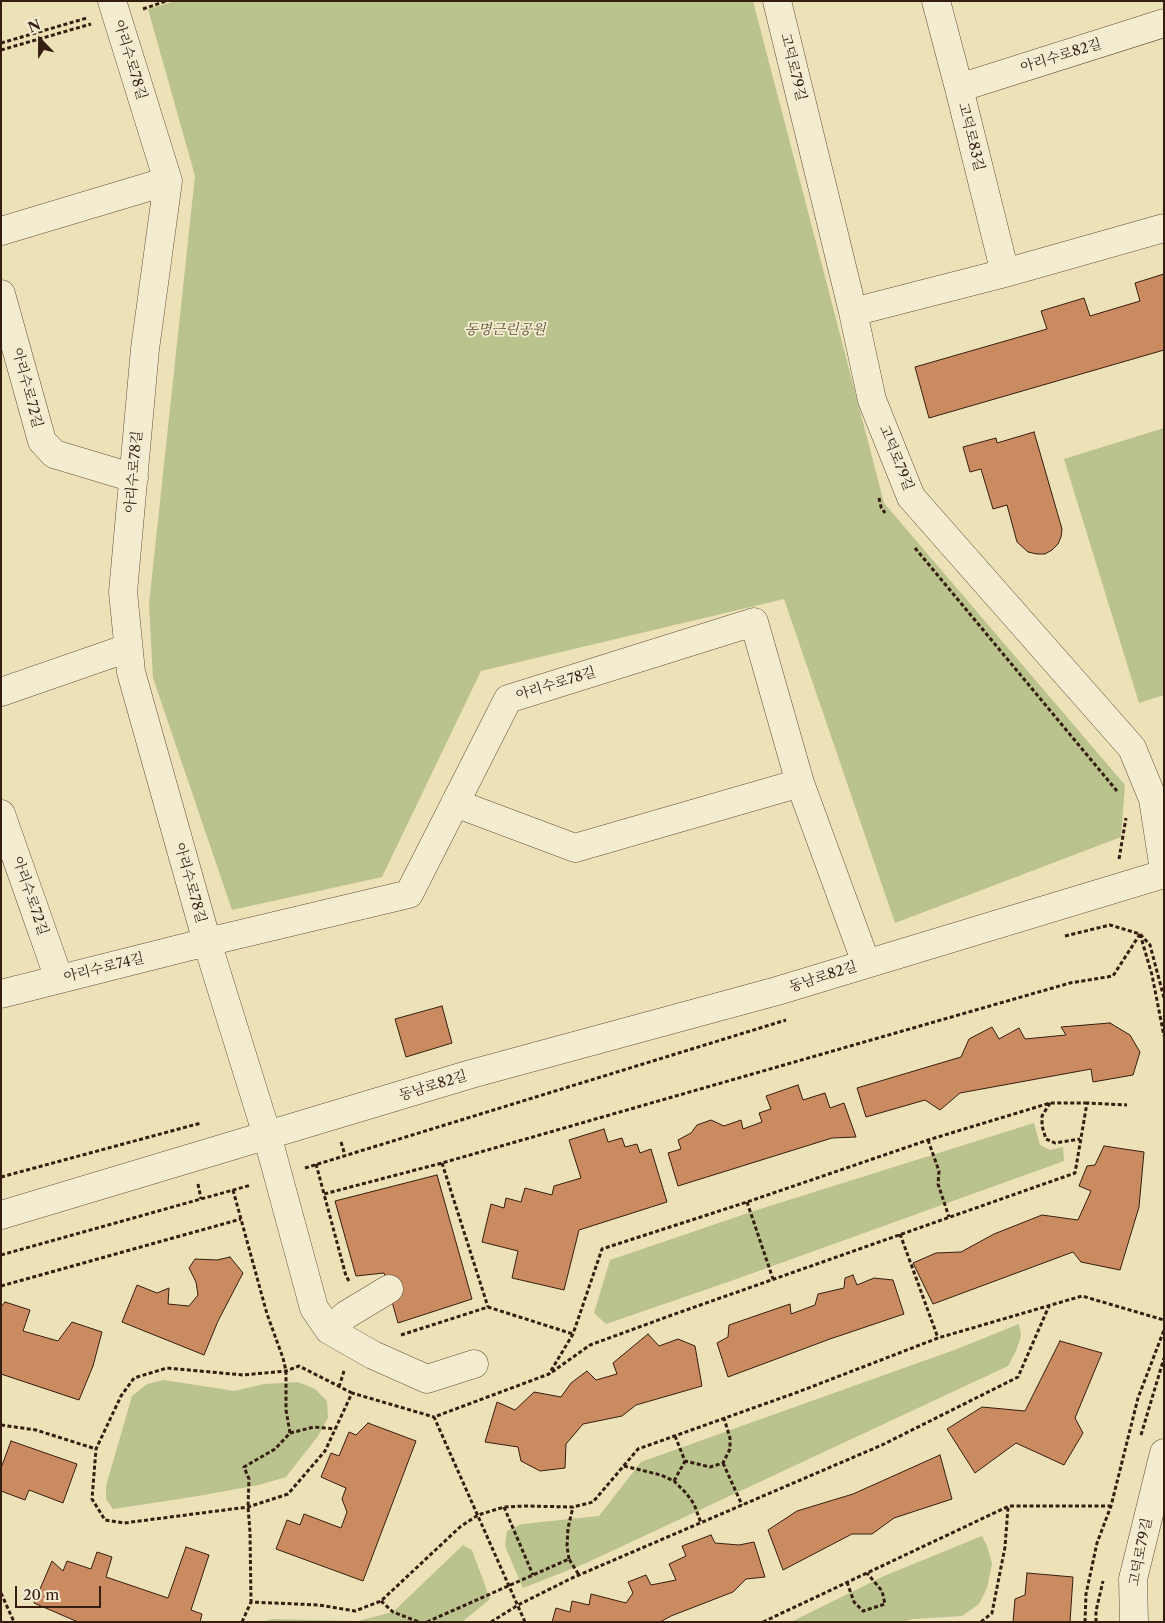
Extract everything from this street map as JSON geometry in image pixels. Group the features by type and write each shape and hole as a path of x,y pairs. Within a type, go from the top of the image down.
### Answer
{"street":[{"name":"고덕로79길","path":"777,1 853,312 872,400 912,497 1132,748 1153,799 1164,870"},
{"name":"고덕로83길","path":"936,1 1005,273"},
{"name":"아리수로78길","path":"115,9 168,182 145,349 123,592 131,672 206,942 267,1135 314,1308 329,1330"},
{"name":"아리수로82길","path":"959,88 1164,23"},
{"path":"1,231 168,182"},
{"path":"853,312 1005,273 1164,228"},
{"name":"아리수로72길","path":"1,294 42,441 54,454 134,478"},
{"name":"아리수로78길","path":"206,942 409,894 508,699 754,622"},
{"name":"동남로82길","path":"754,622 800,783 866,963"},
{"path":"1,692 128,648"},
{"path":"455,803 575,848 800,783"},
{"name":"아리수로72길","path":"1,814 58,979"},
{"name":"동남로82길","path":"1,1215 471,1074 777,991 1164,874"},
{"name":"아리수로74길","path":"1,994 206,942"},
{"path":"388,1289 346,1315 329,1330 373,1355 428,1378 474,1364"},
{"name":"고덕로79길","path":"1134,1622 1132,1579 1164,1453"}],"path":[{"path":"1,43 115,9 166,1"},
{"path":"1,50 115,9"},
{"path":"1058,938 1110,925 1140,934 1150,945 1164,998"},
{"path":"1140,934 1152,975 1164,1036"},
{"path":"324,1194 442,1163 1070,983 1113,976 1140,934"},
{"path":"366,1303 346,1276 316,1164 787,1020"},
{"path":"1050,1103 1042,1116 1042,1126 1046,1140 1055,1142 1080,1139"},
{"path":"549,1374 574,1334 602,1249 928,1140 1050,1103 1127,1105"},
{"path":"352,1393 325,1451 288,1494 248,1507 124,1523 105,1520 92,1499 96,1448 121,1396 134,1378 166,1368 243,1375 286,1371 299,1366 352,1393 434,1418 549,1374 590,1345 1074,1173 1087,1103"},
{"path":"928,1140 939,1171 938,1184 949,1217"},
{"path":"442,1163 488,1306"},
{"path":"1,1255 233,1190 267,1314 283,1358 286,1371 286,1410 290,1433"},
{"path":"747,1202 773,1279"},
{"path":"1,1286 242,1218"},
{"path":"900,1234 938,1338"},
{"path":"251,1602 319,1606 355,1611 381,1601 460,1528 478,1515 504,1507 573,1507 593,1502 638,1450 798,1392 938,1338 1082,1296 1164,1320"},
{"path":"490,1622 580,1575 882,1445 1018,1376 1049,1305"},
{"path":"398,1336 488,1306 574,1334"},
{"path":"1085,1622 1086,1594 1097,1543 1111,1506 1138,1398 1164,1330"},
{"path":"340,1387 353,1344"},
{"path":"434,1418 525,1622"},
{"path":"724,1418 730,1438 730,1449 724,1463 742,1505"},
{"path":"1,1425 36,1430 96,1448"},
{"path":"242,1622 251,1602 248,1507 250,1479 244,1467 274,1449 290,1433 314,1427 336,1428"},
{"path":"675,1436 685,1461"},
{"path":"685,1461 710,1467 724,1463"},
{"path":"674,1481 685,1461"},
{"path":"623,1466 661,1475 674,1481 694,1504 701,1523"},
{"path":"763,1622 1008,1506 1111,1506"},
{"path":"981,1622 992,1613 1005,1547 1008,1506"},
{"path":"504,1507 533,1575"},
{"path":"573,1507 568,1528 567,1546 570,1559 580,1575"},
{"path":"427,1622 570,1559"},
{"path":"847,1582 854,1602 863,1611 885,1604 882,1591 867,1573"},
{"path":"1,1592 14,1622"},
{"path":"381,1601 393,1612 419,1622"}],"green space":[{"name":"동명근린공원","path":"176,1 753,1 884,503 1125,785 1121,837 895,923 784,599 481,671 382,877 232,910 153,678 149,604 195,176 148,9"},
{"path":"1164,428 1164,695 1139,703 1064,459"},
{"path":"1034,1123 1040,1145 1050,1150 1063,1147 1064,1161 606,1324 594,1313 610,1260 757,1210"},
{"path":"1019,1324 1021,1336 1008,1366 584,1564 523,1588 505,1546 507,1531 522,1524 599,1516 641,1462 957,1349"},
{"path":"164,1380 234,1391 264,1384 298,1382 315,1389 327,1401 328,1418 318,1436 286,1477 259,1485 113,1509 106,1499 106,1486 132,1396 147,1384"},
{"path":"982,1536 992,1564 987,1588 979,1604 962,1616 913,1619 903,1622 791,1622 884,1576"},
{"path":"463,1545 472,1550 490,1599 462,1622 262,1622 272,1619 358,1621 393,1612"}],"building":[{"path":"1164,274 1164,350 929,418 915,367 1047,329 1041,311 1084,298 1090,316 1140,301 1135,283"},
{"path":"1034,432 1062,529 1058,544 1045,554 1028,552 1017,542 1007,505 993,509 981,469 970,472 963,447 996,438 997,443"},
{"path":"442,1006 452,1043 406,1057 395,1019"},
{"path":"1110,1023 1130,1035 1140,1052 1133,1075 1093,1082 1091,1069 960,1093 940,1110 925,1100 866,1117 857,1088 961,1057 969,1039 992,1027 999,1039 1019,1028 1025,1039 1066,1035 1061,1027"},
{"path":"798,1085 803,1100 825,1093 830,1108 844,1103 856,1137 832,1138 678,1186 668,1153 681,1149 678,1140 691,1133 697,1125 711,1120 724,1126 741,1120 743,1129 762,1122 759,1113 771,1109 766,1096"},
{"path":"604,1129 608,1142 622,1138 625,1147 637,1144 640,1153 651,1149 667,1202 579,1230 564,1290 512,1278 518,1251 482,1242 491,1204 504,1208 506,1198 521,1202 525,1188 552,1195 554,1186 581,1178 569,1140"},
{"path":"1104,1146 1144,1152 1139,1207 1120,1270 1081,1262 1073,1252 933,1304 913,1263 936,1253 961,1252 994,1234 1042,1215 1078,1220 1091,1191 1079,1186 1087,1166 1095,1165"},
{"path":"437,1175 472,1299 398,1323 384,1273 356,1276 335,1201"},
{"path":"230,1257 243,1273 218,1321 204,1355 122,1322 137,1285 157,1293 169,1288 168,1304 189,1306 198,1295 196,1282 189,1268 195,1259 217,1260"},
{"path":"853,1275 857,1285 874,1278 893,1280 904,1314 728,1377 717,1343 728,1337 729,1325 790,1304 791,1314 815,1305 818,1294 844,1288 845,1278"},
{"path":"5,1302 30,1310 23,1331 58,1341 72,1322 102,1332 93,1366 79,1400 1,1374 1,1307"},
{"path":"648,1334 659,1346 678,1339 695,1346 702,1386 636,1405 622,1416 583,1424 566,1444 565,1468 540,1471 521,1461 518,1447 485,1442 497,1402 515,1410 534,1392 561,1397 571,1383 587,1371 596,1380 617,1374 613,1363"},
{"path":"1060,1341 1102,1353 1075,1418 1083,1433 1064,1465 1016,1443 975,1473 947,1429 982,1407 1025,1411"},
{"path":"368,1423 416,1441 363,1581 276,1549 287,1520 300,1525 304,1514 341,1528 347,1512 342,1499 346,1488 321,1477 331,1453 339,1456 349,1432 356,1435"},
{"path":"11,1441 77,1464 63,1503 29,1490 25,1500 1,1491 1,1468"},
{"path":"940,1455 952,1499 894,1518 872,1534 852,1534 783,1570 768,1530 797,1511 853,1494"},
{"path":"711,1535 715,1543 739,1545 754,1542 765,1577 746,1579 733,1592 660,1622 552,1622 556,1608 570,1612 572,1601 589,1605 591,1594 626,1603 633,1593 628,1582 646,1575 651,1585 676,1580 669,1564 686,1556 682,1546"},
{"path":"186,1547 209,1555 191,1610 202,1614 200,1622 78,1622 34,1603 52,1561 63,1571 67,1561 91,1569 97,1552 112,1557 106,1577 168,1598"},
{"path":"1027,1573 1073,1577 1070,1622 1013,1622 1015,1599 1025,1595"}]}
